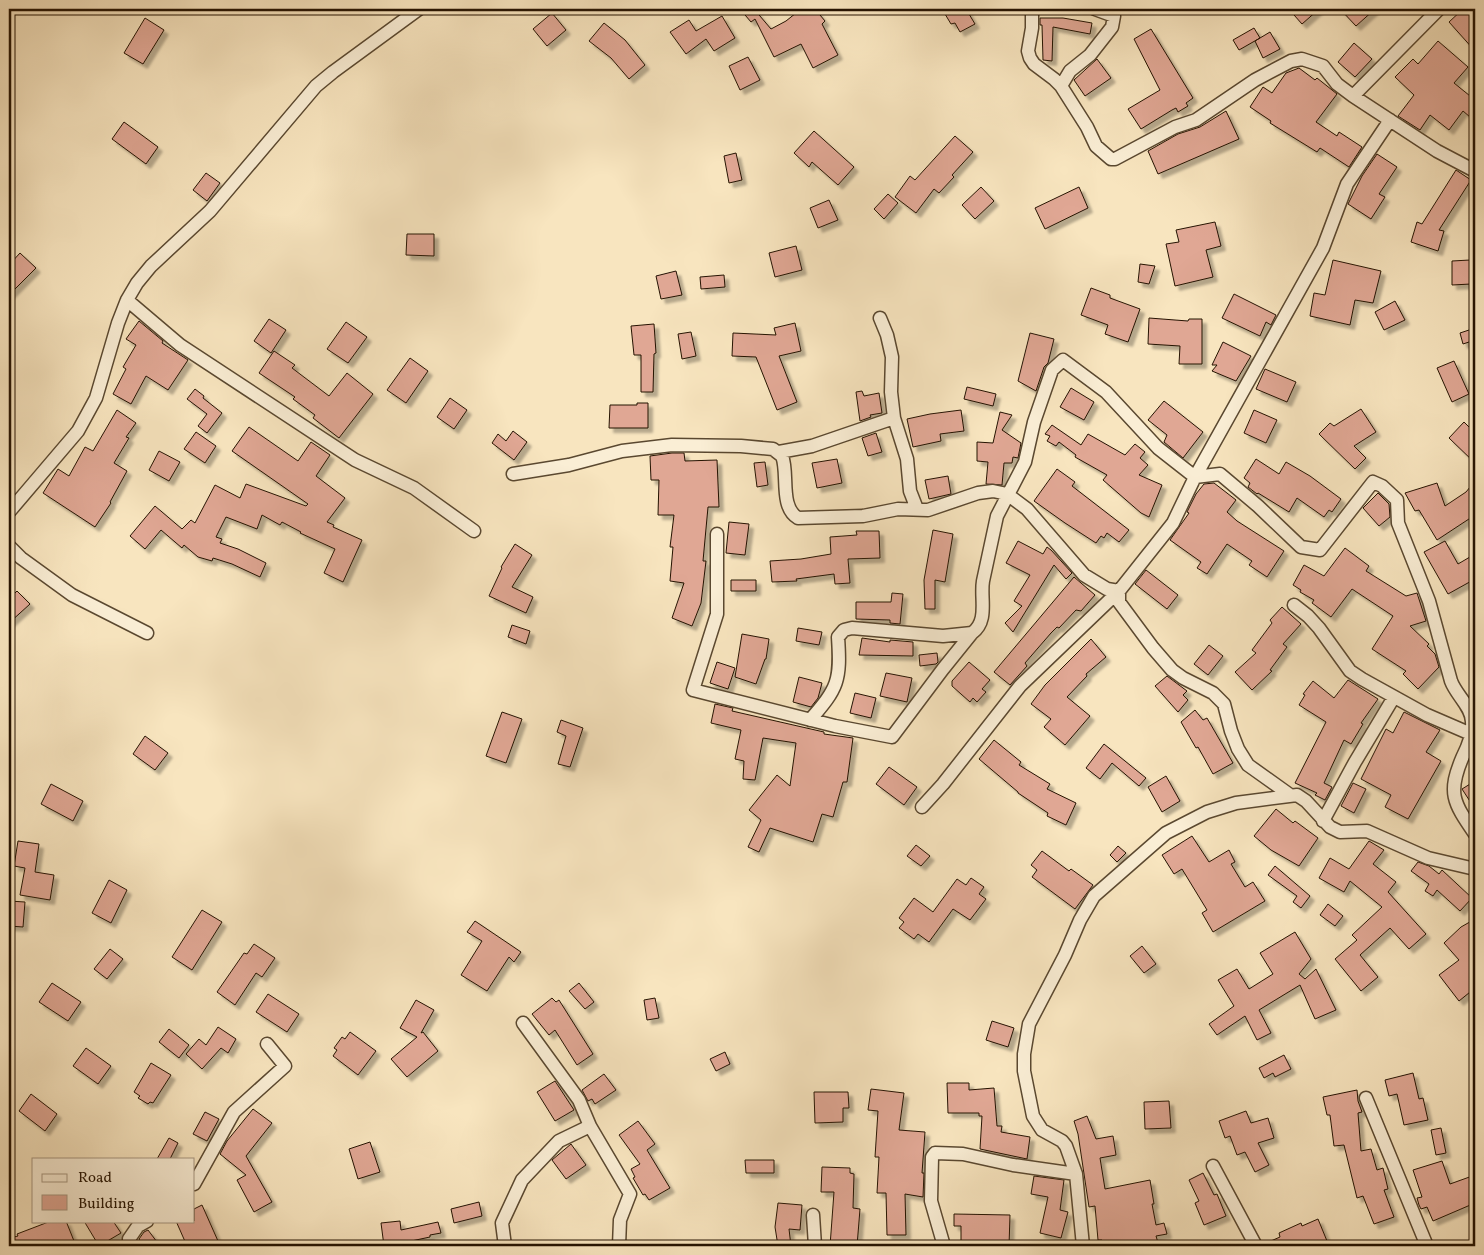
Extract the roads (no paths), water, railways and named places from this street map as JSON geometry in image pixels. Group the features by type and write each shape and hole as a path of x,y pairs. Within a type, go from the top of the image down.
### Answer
{"street":[{"path":"9,512 78,431 96,398 118,323 127,300 137,283 215,205 316,86 419,9"},
{"path":"1032,9 1032,28 1028,52 1030,58 1034,64 1061,86 1082,118 1096,146 1111,159 1115,159 1175,126 1196,120 1255,80 1292,61 1302,59 1323,66 1337,84 1353,96 1437,151 1475,171"},
{"path":"1061,86 1070,71 1090,55 1112,27 1114,16 1095,9"},
{"path":"1353,96 1438,9"},
{"path":"922,807 943,784 1020,686 1118,591 1173,523 1195,478 1323,248 1347,184 1390,120"},
{"path":"127,300 189,350 355,460 414,488 474,531"},
{"path":"880,318 887,335 892,357 894,418 907,459 910,491 917,510"},
{"path":"717,534 717,614 694,690 810,720 892,737 982,621 983,580 997,516 1025,462 1034,422 1052,370 1063,360 1106,392 1158,448 1195,478 1220,474 1258,506 1301,547 1320,550 1373,482 1382,486 1397,500 1398,523 1429,601 1451,681 1470,714 1473,733 1454,781 1454,794 1455,803 1475,834"},
{"path":"779,452 812,446 894,418"},
{"path":"513,474 569,465 622,452 672,445 742,446 773,449 779,452 784,460 786,494 792,514 798,518 863,516 898,510 928,510 978,492 993,491 1007,494 1027,509 1084,575 1107,590 1118,591"},
{"path":"9,546 21,558 72,595 147,633"},
{"path":"1118,591 1119,602 1152,648 1172,670 1182,678 1213,693 1224,704 1238,749 1248,765 1290,795"},
{"path":"1294,605 1319,628 1350,671 1427,715 1473,733"},
{"path":"810,720 830,698 836,685 840,665 838,637 844,630 852,628 943,636 972,633"},
{"path":"1323,820 1394,697"},
{"path":"1083,1246 1076,1174 1066,1146 1062,1141 1042,1130 1033,1116 1024,1071 1024,1054 1029,1024 1065,955 1088,904 1094,896 1166,833 1208,812 1236,802 1290,795 1296,795 1306,801 1330,827 1340,832 1367,831 1428,858 1475,869"},
{"path":"523,1023 579,1100 590,1126 630,1194 620,1220 619,1246"},
{"path":"195,1182 234,1112 285,1066 267,1044"},
{"path":"1366,1098 1427,1246"},
{"path":"505,1246 502,1223 522,1180 559,1142 590,1126"},
{"path":"944,1246 931,1201 932,1157 935,1153 963,1154 1013,1165 1076,1174"},
{"path":"1213,1166 1256,1246"},
{"path":"813,1215 815,1246"},
{"path":"130,1246 129,1239 138,1226 145,1222"}]}
